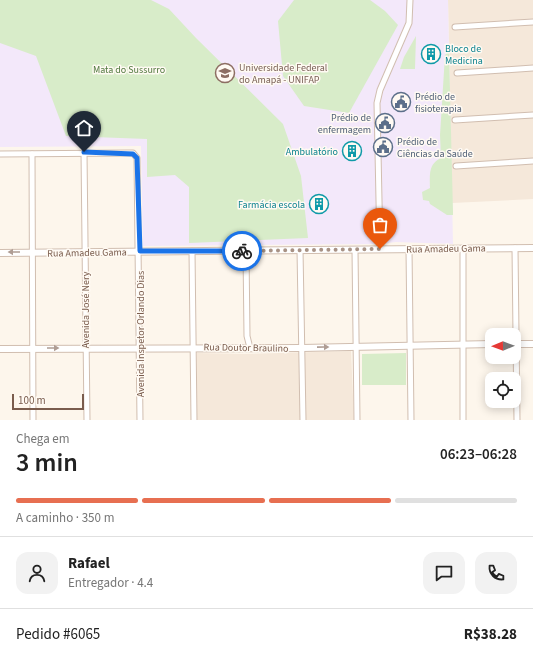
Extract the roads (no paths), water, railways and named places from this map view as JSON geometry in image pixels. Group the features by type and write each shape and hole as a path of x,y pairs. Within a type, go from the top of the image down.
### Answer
{"street":[{"path":"380,249 376,103 380,90 409,23 410,0"},
{"path":"455,27 533,22"},
{"path":"457,73 533,68"},
{"path":"455,120 533,115"},
{"path":"0,154 84,152"},
{"name":"Avenida Inspetor Orlando Dias","path":"84,152 133,154 138,161 141,347 140,420"},
{"name":"Avenida José Nery","path":"84,152 86,420"},
{"path":"32,154 33,420"},
{"path":"456,166 533,161"},
{"path":"463,248 463,420"},
{"path":"515,248 515,328"},
{"name":"Rua Amadeu Gama","path":"0,252 533,248"},
{"path":"408,249 411,420"},
{"path":"300,250 304,420"},
{"path":"355,250 357,420"},
{"path":"192,251 194,420"},
{"path":"246,251 247,336 250,348"},
{"name":"Rua Doutor Braulino","path":"0,349 141,347 302,348 485,344"},
{"path":"521,344 533,344"},
{"path":"516,364 517,420"}],"place":[{"name":"Bloco de Medicina","path":"431,54"},
{"name":"Universidade Federal do Amapá - UNIFAP","path":"225,73"},
{"name":"Prédio de fisioterapia","path":"401,102"},
{"name":"Prédio de enfermagem","path":"385,123"},
{"name":"Prédio de Ciências da Saúde","path":"383,147"},
{"name":"Ambulatório","path":"352,151"},
{"name":"Farmácia escola","path":"319,204"}],"park label":[{"name":"Mata do Sussurro","path":"129,69"}]}
